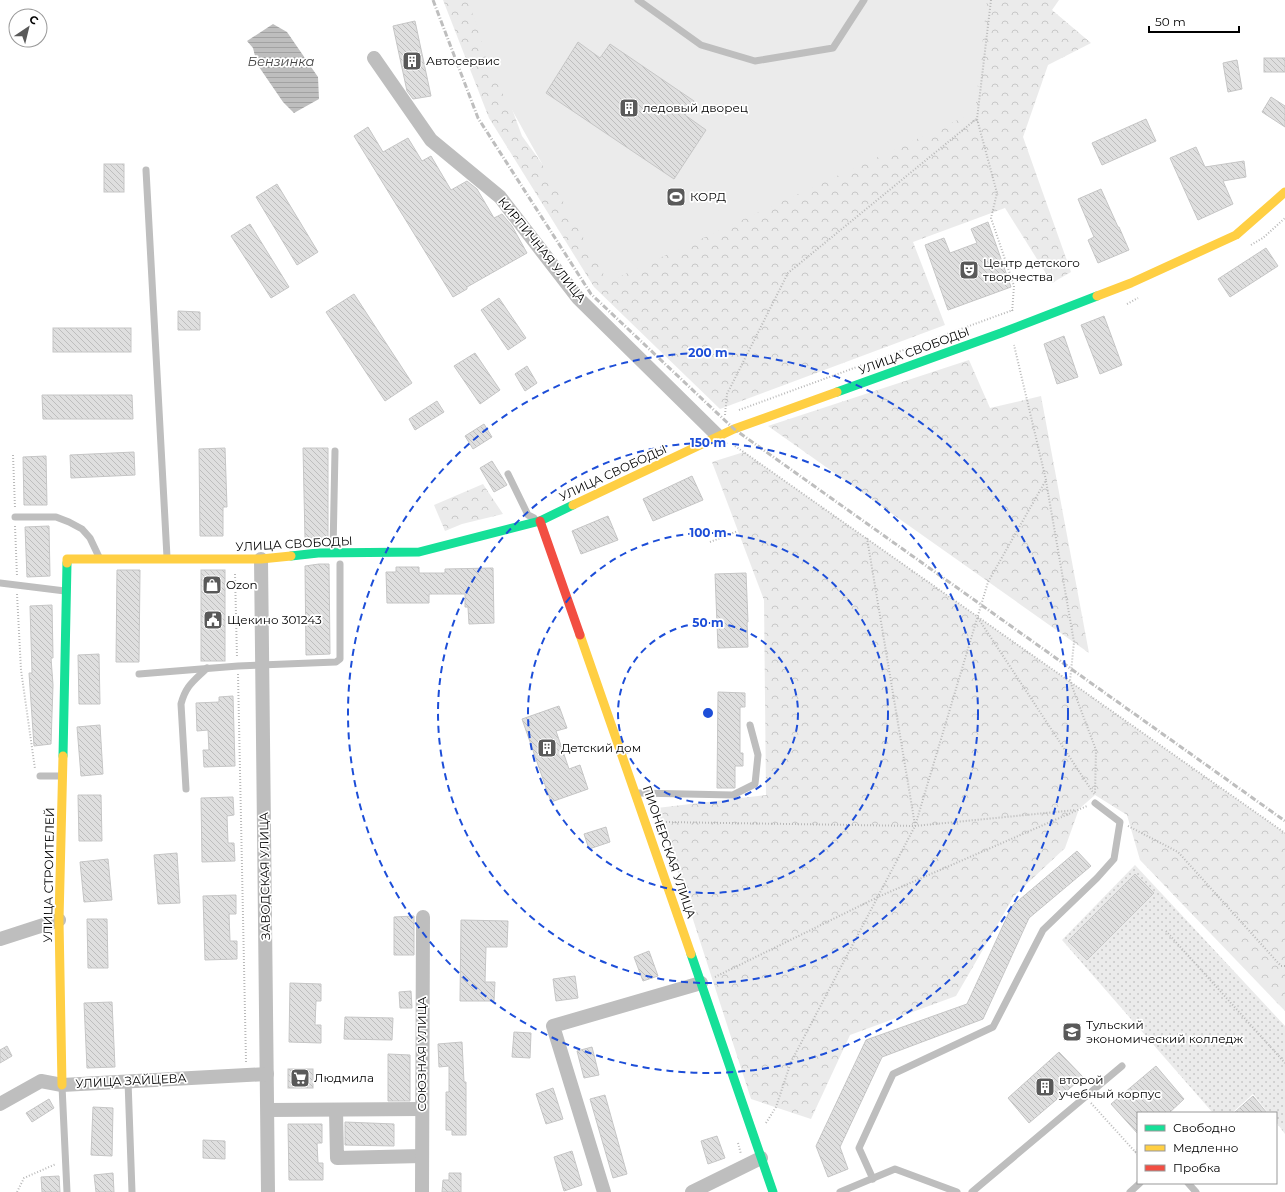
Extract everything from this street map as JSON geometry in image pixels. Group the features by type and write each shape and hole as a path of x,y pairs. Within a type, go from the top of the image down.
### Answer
{"street":[{"name":"КИРПИЧНАЯ УЛИЦА","path":"374,58 431,140 500,197 578,298 716,434"},
{"name":"УЛИЦА СВОБОДЫ","path":"67,559 261,559 318,553 419,552 540,521 716,434 734,429 1011,330 1131,283 1236,235 1285,192"},
{"name":"ПИОНЕРСКАЯ УЛИЦА","path":"540,521 774,1192"},
{"name":"УЛИЦА СТРОИТЕЛЕЙ","path":"62,1085 59,920 67,559"},
{"name":"ЗАВОДСКАЯ УЛИЦА","path":"261,559 268,1192"},
{"name":"СОЮЗНАЯ УЛИЦА","path":"422,1192 423,917"},
{"path":"0,939 59,920"},
{"path":"604,1192 553,1026 701,983"},
{"name":"УЛИЦА ЗАЙЦЕВА","path":"0,1104 41,1081 62,1085 267,1074"},
{"path":"268,1110 422,1109"},
{"path":"336,1110 337,1158 422,1156"},
{"path":"692,1192 761,1158"}],"lane":[{"path":"638,0 701,45 755,60 833,48 864,0"},
{"path":"146,170 168,559"},
{"path":"333,553 335,451"},
{"path":"508,474 528,515 540,521"},
{"path":"15,518 56,517 69,522 82,530 90,538 100,559"},
{"path":"140,674 238,666 336,662 340,659 340,564"},
{"path":"0,583 67,591"},
{"path":"186,789 182,704 184,692 207,668"},
{"path":"636,793 733,795 754,784 758,755 750,725"},
{"path":"40,776 62,776"},
{"path":"873,1179 859,1148 893,1074 993,1028 1043,930 1097,878 1114,859 1120,822 1095,803"},
{"path":"972,1192 1122,1066"},
{"path":"128,1081 132,1192"},
{"name":"УЛИЦА СТРОИТЕЛЕЙ","path":"62,1085 67,1192"},
{"path":"840,1192 895,1169 957,1192"},
{"path":"1130,1192 1139,1184"},
{"path":"1189,1184 1196,1192"}],"path":[{"path":"977,617 1095,795 1096,750 1070,681 1074,642 1046,480 1011,330 1014,286 991,218 997,193 977,119 991,0"},
{"path":"977,119 788,273 727,394 725,421 716,434 867,538 1285,833"},
{"path":"736,412 741,408 1012,310 1017,310"},
{"path":"13,455 21,670 34,767 40,776"},
{"path":"755,1141 776,1108 791,1062 915,826 988,582 1046,480"},
{"path":"710,542 738,531"},
{"path":"867,538 915,826"},
{"path":"235,559 246,1075"},
{"path":"646,822 915,826 1079,809 878,897 701,983"},
{"path":"1120,822 1178,852 1281,966 1285,966"},
{"path":"1166,931 1285,1063"},
{"path":"1086,1097 1135,1152"},
{"path":"17,1192 24,1178 66,1159"}],"green space":[{"path":"443,0 472,0 522,136 575,209 815,0 1059,0 1052,10 1091,43 1048,65 1023,137 1071,272 1052,283 1005,208 913,242 945,325 720,409 594,287 489,118"},
{"name":"КОРД","path":"468,0 987,0 975,112 608,282 493,76"},
{"path":"969,360 990,408 1041,396 1089,653 768,426"},
{"path":"744,452 1285,833 1285,1011 1140,860 1127,815 1095,795 1079,809 1065,848 1014,896 956,996 850,1035 811,1119 751,1099 657,808 766,795 764,600 712,462"},
{"path":"483,484 503,514 462,524 445,531 434,505"},
{"path":"1135,865 1285,1026 1285,1134 1277,1123 1277,1112 1267,1112 1253,1094 1233,1112 1212,1112 1062,940"}],"water":[{"name":"Бензинка","path":"273,24 287,32 318,77 319,99 294,113 283,102 257,64 253,48 247,41"}],"building":[{"name":"Автосервис","path":"415,21 431,96 413,99 407,91 393,26"},
{"name":"ледовый дворец","path":"578,42 600,58 610,44 694,101 685,115 706,130 674,179 546,93"},
{"path":"1264,58 1285,58 1285,72 1264,72"},
{"path":"1237,60 1242,89 1228,92 1223,63"},
{"path":"1271,97 1285,106 1285,127 1262,112"},
{"path":"1146,119 1156,141 1102,165 1092,143"},
{"path":"368,127 383,152 408,138 422,161 431,156 451,190 467,181 477,189 494,218 502,214 512,226 527,253 467,287 467,289 453,297 354,136"},
{"path":"1196,147 1205,167 1244,161 1246,177 1223,181 1233,204 1198,220 1170,158"},
{"path":"104,164 124,164 124,192 104,192"},
{"path":"277,184 318,252 297,265 256,197"},
{"path":"1101,189 1129,250 1098,263 1088,240 1094,237 1078,199"},
{"name":"Центр детского творчества","path":"988,222 1011,287 948,310 925,245 944,238 950,253 977,243 971,229"},
{"path":"250,224 289,287 271,298 231,236"},
{"path":"1266,248 1278,266 1230,297 1218,279"},
{"path":"354,294 412,383 385,401 326,312"},
{"path":"499,298 526,338 508,350 481,310"},
{"path":"178,311 200,312 200,330 178,330"},
{"path":"1104,316 1122,365 1100,374 1081,325"},
{"path":"53,328 131,328 131,352 53,352"},
{"path":"1064,336 1078,377 1057,384 1044,344"},
{"path":"475,353 500,390 480,404 454,366"},
{"path":"527,366 537,383 525,391 515,374"},
{"path":"42,395 132,395 133,419 43,419"},
{"path":"437,401 444,412 415,430 409,419"},
{"path":"484,424 492,437 473,449 465,436"},
{"path":"225,448 227,507 223,507 223,536 200,536 199,449"},
{"path":"303,448 328,448 328,538 305,538"},
{"path":"134,452 135,475 71,478 70,455"},
{"path":"46,456 47,505 24,505 23,457"},
{"path":"492,461 507,485 494,492 480,468"},
{"path":"692,476 703,500 653,521 643,499"},
{"path":"608,516 618,540 581,554 572,531"},
{"path":"49,526 50,576 27,577 25,527"},
{"path":"329,564 330,654 306,655 305,566"},
{"path":"396,567 419,567 419,573 445,573 445,569 493,568 494,623 469,624 468,607 465,607 465,594 429,594 429,603 387,603 386,572 396,572"},
{"path":"117,570 140,570 139,662 116,662"},
{"path":"201,570 225,570 225,661 201,661"},
{"path":"746,573 748,647 718,648 715,574"},
{"path":"52,605 53,658 51,658 53,685 51,744 34,746 29,673 32,673 30,606"},
{"path":"99,654 100,704 79,704 78,655"},
{"path":"718,692 745,693 745,707 740,707 740,753 743,753 743,766 735,766 735,788 717,788"},
{"path":"233,696 235,766 204,767 203,750 209,750 208,730 197,731 196,703 219,702 219,697"},
{"name":"Детский дом","path":"559,706 567,728 556,731 569,769 580,765 588,789 551,802 522,719"},
{"path":"100,725 103,774 81,776 77,727"},
{"path":"78,795 101,795 102,841 79,841"},
{"path":"233,797 234,815 227,816 228,843 234,843 235,861 202,862 201,798"},
{"path":"606,827 610,842 589,849 584,834"},
{"path":"1077,851 1091,866 1029,918 983,1019 882,1057 840,1147 848,1169 828,1177 816,1146 866,1040 967,1004 1012,906"},
{"path":"177,853 180,903 158,904 154,855"},
{"path":"108,859 112,900 84,902 80,862"},
{"path":"1135,874 1154,893 1087,960 1068,941"},
{"path":"236,895 236,914 229,914 230,941 237,941 237,959 205,960 203,896"},
{"path":"414,916 414,955 394,955 394,917"},
{"path":"87,919 107,919 108,968 88,968"},
{"path":"461,920 508,921 507,947 486,947 485,982 495,982 494,1001 460,1001"},
{"path":"649,951 658,976 643,981 634,957"},
{"path":"575,976 578,998 556,1001 553,979"},
{"path":"290,983 321,984 321,1001 316,1001 315,1025 321,1025 321,1043 289,1042"},
{"path":"411,991 412,1008 400,1008 399,992"},
{"path":"112,1002 115,1067 87,1068 84,1003"},
{"path":"345,1017 393,1018 392,1040 344,1039"},
{"path":"514,1032 531,1033 530,1058 512,1057"},
{"path":"462,1042 464,1082 466,1082 466,1135 452,1135 452,1130 446,1130 446,1092 449,1092 449,1066 439,1067 438,1044"},
{"path":"7,1046 12,1056 0,1063 0,1050"},
{"path":"592,1047 599,1075 584,1078 577,1051"},
{"name":"второй учебный корпус","path":"1059,1052 1083,1077 1029,1123 1008,1098"},
{"path":"388,1054 410,1055 410,1101 388,1101"},
{"path":"1156,1066 1184,1099 1170,1112 1137,1112 1137,1133 1111,1104"},
{"name":"Людмила","path":"288,1069 313,1069 313,1088 288,1088"},
{"path":"553,1088 563,1119 546,1124 536,1094"},
{"path":"605,1095 627,1174 613,1178 590,1099"},
{"path":"1253,1096 1266,1112 1235,1112"},
{"path":"49,1099 54,1108 32,1122 26,1113"},
{"path":"93,1107 113,1108 112,1156 91,1155"},
{"path":"345,1122 394,1124 394,1146 345,1145"},
{"path":"288,1124 322,1124 322,1143 317,1143 318,1163 323,1163 323,1180 289,1180"},
{"path":"717,1136 725,1158 708,1164 701,1141"},
{"path":"203,1140 225,1141 225,1159 203,1158"},
{"path":"572,1151 582,1185 564,1191 554,1157"},
{"path":"113,1173 114,1192 96,1192 94,1175"},
{"path":"449,1173 461,1173 461,1192 442,1192 443,1180 449,1180"},
{"path":"59,1176 60,1192 42,1192 41,1177"}],"railway":[{"path":"433,0 478,118 591,294 734,429 1285,821"}],"traffic: fast":[{"path":"837,392 1001,333 1097,296"},
{"path":"291,556 318,553 419,552 540,521 573,505"},
{"path":"63,756 67,563"},
{"path":"691,954 773,1192"}],"traffic: slow":[{"path":"1097,296 1131,283 1236,235 1285,192"},
{"path":"573,505 734,429 837,392"},
{"path":"67,563 67,559 261,559 291,556"},
{"path":"580,635 691,954"},
{"path":"62,1085 59,920 63,756"}],"traffic: jam":[{"path":"540,521 580,635"}],"place":[{"name":"Автосервис","path":"412,61"},
{"name":"ледовый дворец","path":"629,108"},
{"name":"КОРД","path":"676,197"},
{"name":"Центр детского творчества","path":"969,270"},
{"name":"Ozon","path":"212,585"},
{"name":"Щекино 301243","path":"213,620"},
{"name":"Детский дом","path":"547,748"},
{"name":"Тульский экономический колледж","path":"1072,1032"},
{"name":"Людмила","path":"300,1078"},
{"name":"второй учебный корпус","path":"1045,1087"}]}
